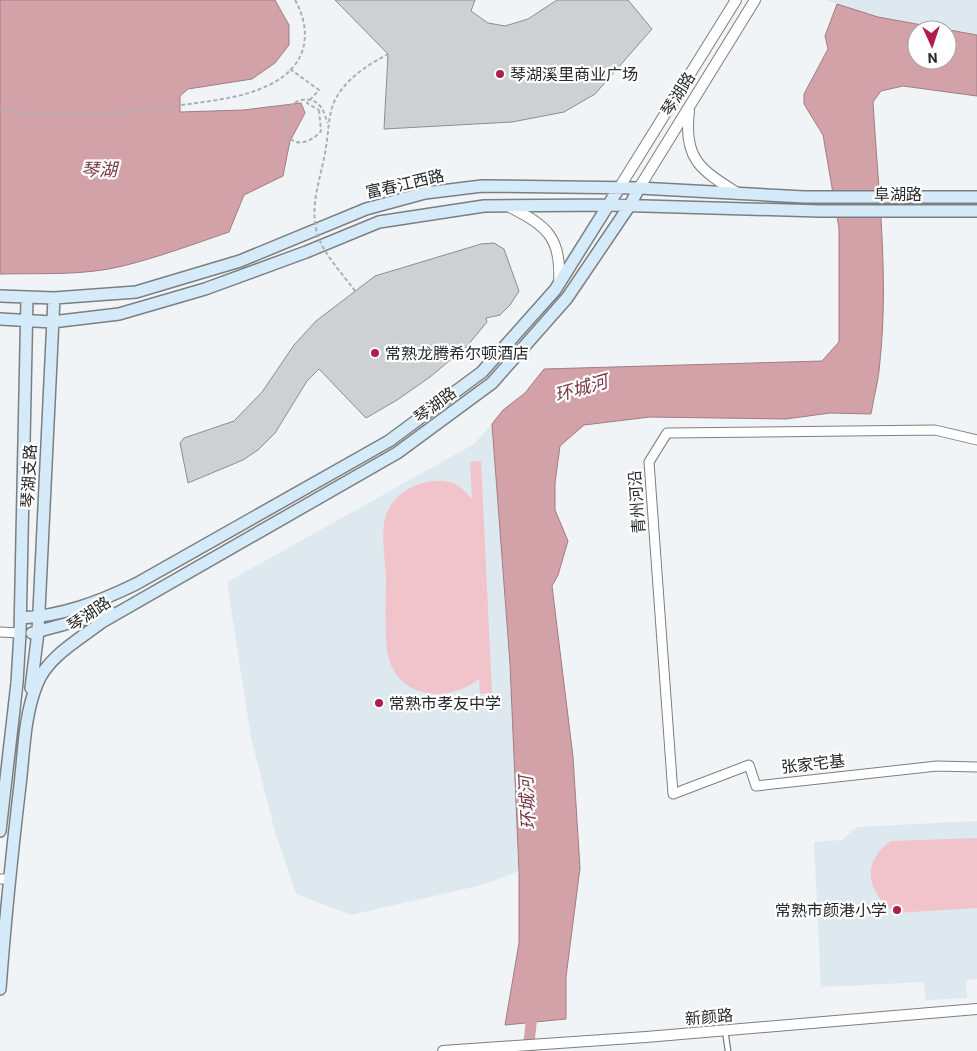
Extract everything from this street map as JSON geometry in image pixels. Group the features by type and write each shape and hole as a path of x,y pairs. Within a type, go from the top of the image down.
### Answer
{"main road":[{"name":"富春江西路","path":"0,296 54,298 136,292 240,261 366,209 424,193 482,186 639,188 831,197"},
{"name":"琴湖路","path":"20,618 38,617 98,602 136,584 389,441 482,372 559,284 619,188"},
{"name":"琴湖路","path":"28,718 37,684 61,654 102,622 397,453 492,383 567,298 630,205 639,188"},
{"name":"阜湖路","path":"831,197 977,197"},
{"name":"富春江西路","path":"0,319 52,322 119,314 205,289 306,252 379,222 464,208 630,205 820,211"},
{"name":"阜湖路","path":"820,211 977,211"},
{"name":"琴湖支路","path":"0,831 17,683 20,633 27,298"},
{"name":"琴湖支路","path":"35,656 38,632 54,298"},
{"path":"20,633 38,632 111,612 154,592"},
{"name":"琴湖路","path":"0,989 4,879 28,718 35,656"}],"street":[{"name":"琴湖路","path":"619,188 736,0"},
{"name":"琴湖路","path":"639,188 755,0"},
{"path":"690,106 687,137 691,153 700,166 715,179 739,194"},
{"path":"508,206 536,220 552,235 559,259 559,284"},
{"name":"青州河沿","path":"673,794 649,462 667,433 935,430 977,440"},
{"path":"0,632 20,633"},
{"name":"张家宅基","path":"673,794 749,765 756,786 938,766 977,767"},
{"name":"新颜路","path":"443,1051 646,1037 977,1009"}],"lane":[{"path":"726,1030 728,1051"}],"path":[{"path":"0,109 68,114 123,112 238,97 274,83 297,62 306,40 306,23 295,0"},
{"path":"355,291 317,234 314,203 318,175 326,147 328,125 336,99 363,68 388,54"},
{"path":"290,69 319,90 308,103 319,110 321,131 308,142 292,140 286,133 287,108 296,100 310,99 319,104 325,112 328,125"}],"shaded area":[{"path":"825,0 977,0 977,34 957,31 957,20 907,20 907,22 878,17"},
{"name":"常熟市孝友中学","path":"492,424 516,759 519,871 482,885 351,915 296,894 275,832 251,738 227,582 474,444"},
{"path":"481,461 492,693 480,694 479,679 467,687 454,692 426,693 413,689 402,681 394,670 388,655 383,539 385,519 395,500 412,487 423,483 445,481 455,484 472,499 470,462"},
{"name":"常熟市颜港小学","path":"977,821 977,979 966,980 967,998 926,1000 924,982 821,987 814,842 842,840 857,827"},
{"path":"977,838 977,908 896,913 879,897 871,878 871,868 881,849 891,841"}],"water":[{"name":"琴湖","path":"0,0 275,0 289,25 289,45 275,63 252,79 188,89 180,96 180,112 243,110 301,103 305,113 290,141 283,176 244,195 229,232 150,259 108,269 62,273 0,274"},
{"path":"837,4 878,17 907,22 907,70 957,70 957,31 977,35 977,96 903,86 881,91 873,102 882,232 883,297 878,381 871,414 830,413 786,419 650,417 584,425 560,446 555,483 555,510 568,541 558,575 552,586 573,757 580,868 566,977 566,1019 505,1025 519,943 519,871 510,664 492,424 503,410 525,393 544,369 822,361 839,342 839,228 823,135 804,104 804,94 828,49 825,36"}],"building":[{"name":"琴湖溪里商业广场","path":"335,0 475,0 471,11 488,23 505,26 528,19 557,0 628,0 652,29 595,94 564,112 512,122 384,129 388,54"},
{"path":"494,243 504,249 519,291 510,305 500,315 486,318 487,322 467,346 430,377 397,400 366,418 319,369 307,381 275,433 258,450 243,460 188,483 180,443 184,438 234,421 262,392 294,345 316,321 375,276 481,244"}],"waterway":[{"name":"环城河","path":"528,1051 533,1007"}],"place":[{"name":"琴湖溪里商业广场","path":"500,74"},
{"name":"常熟龙腾希尔顿酒店","path":"375,353"},
{"name":"常熟市孝友中学","path":"379,703"},
{"name":"常熟市颜港小学","path":"897,910"}]}
